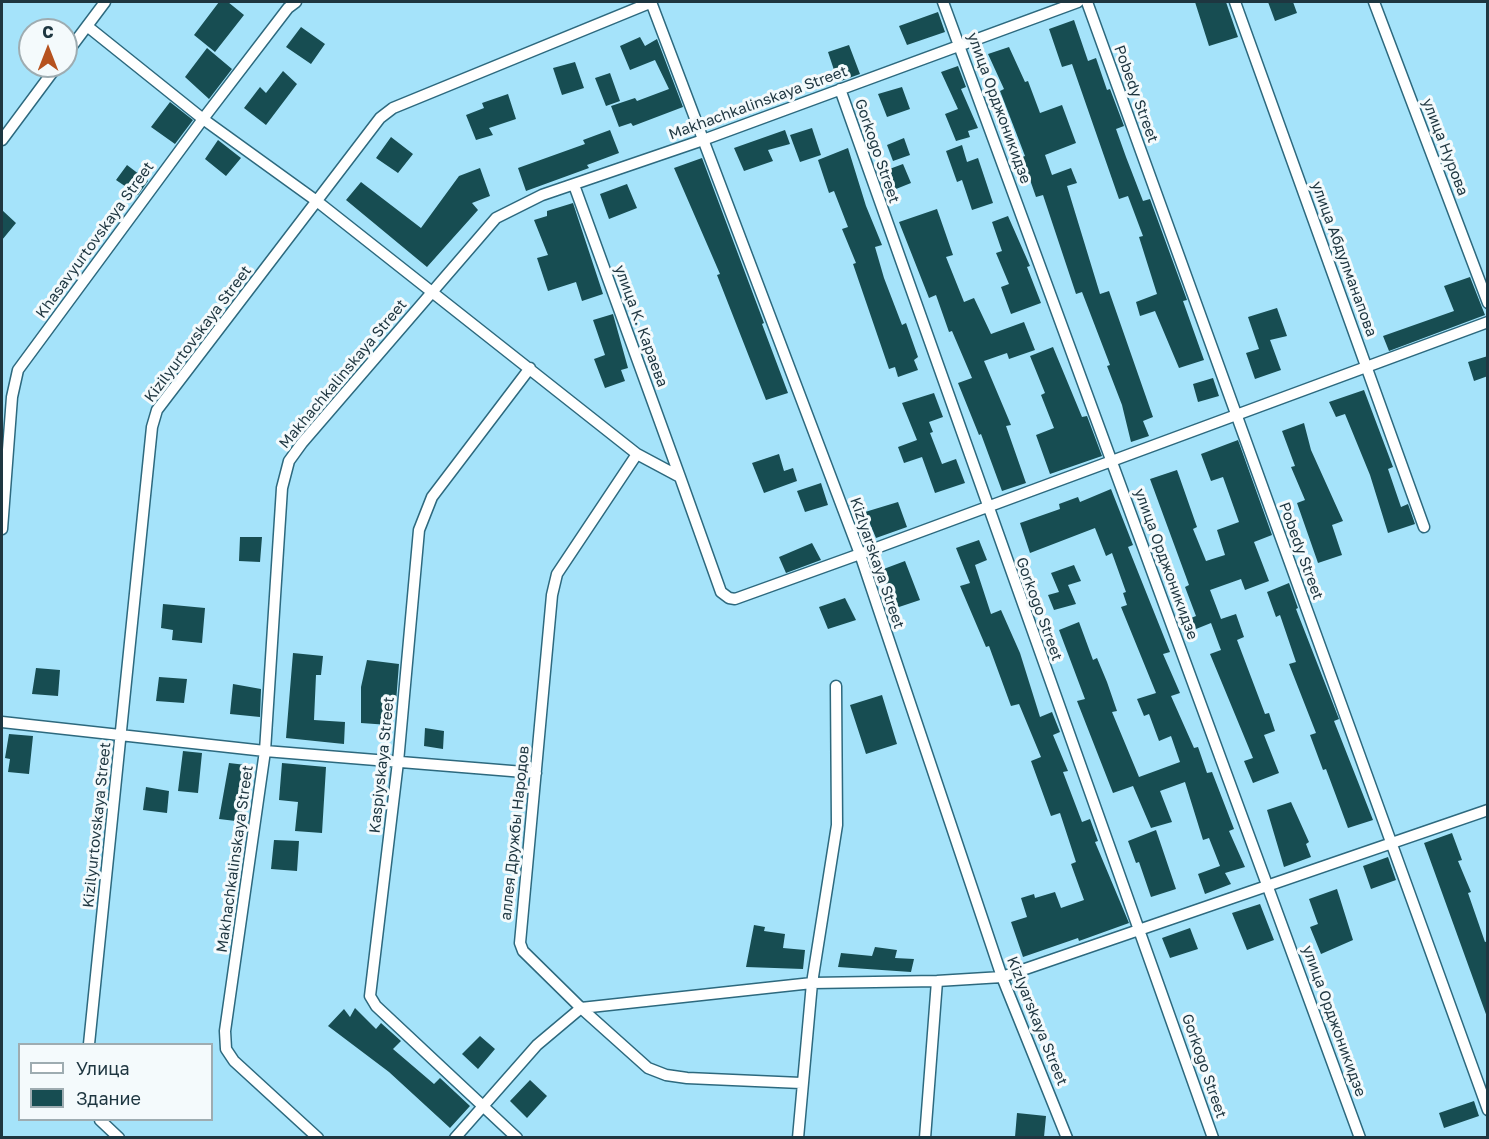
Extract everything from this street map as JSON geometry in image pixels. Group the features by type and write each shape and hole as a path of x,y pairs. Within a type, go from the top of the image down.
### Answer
{"street":[{"path":"78,38 105,2"},
{"name":"Khasavyurtovskaya Street","path":"2,529 12,397 18,370 203,118 288,8 296,2"},
{"name":"Kizlyarskaya Street","path":"651,2 860,554 1002,977 1067,1137"},
{"name":"Kizilyurtovskaya Street","path":"89,1043 152,427 157,410 380,118 393,108 651,2"},
{"name":"улица Орджоникидзе","path":"944,2 1360,1137"},
{"name":"Makhachkalinskaya Street","path":"318,1137 234,1061 226,1049 225,1031 265,751 282,488 290,461 302,443 496,218 542,195 703,140 1078,2"},
{"name":"Pobedy Street","path":"1087,2 1488,1110"},
{"name":"улица Абдулманапова","path":"1235,2 1424,527"},
{"name":"улица Нурова","path":"1374,2 1488,303"},
{"path":"87,26 203,118 318,202 637,454 680,477"},
{"path":"2,140 48,78"},
{"name":"Gorkogo Street","path":"840,89 987,508 1213,1137"},
{"name":"улица К. Караева","path":"574,185 721,592 735,599 860,554"},
{"path":"860,554 1488,322"},
{"name":"Kaspiyskaya Street","path":"517,1137 376,1005 370,996 398,762 419,530 432,496 530,368"},
{"name":"аллея Дружбы Народов","path":"637,454 557,574 552,595 520,943 523,951 581,1008 648,1068 666,1075 801,1083"},
{"path":"798,1137 801,1083 812,983 837,825 836,686"},
{"path":"2,722 265,751 536,773"},
{"path":"455,1137 537,1046 581,1008 812,983 937,981 1002,977 1488,810"},
{"path":"925,1137 937,981"},
{"path":"102,1121 119,1137"}],"building":[{"path":"219,2 228,2 244,15 215,52 194,35"},
{"path":"1195,2 1226,2 1238,37 1209,46"},
{"path":"1268,2 1293,2 1297,13 1275,21"},
{"path":"938,12 945,32 907,45 899,26"},
{"path":"1074,20 1088,61 1096,58 1107,90 1110,89 1124,126 1116,129 1143,201 1150,199 1187,300 1183,301 1204,360 1179,368 1155,311 1140,316 1136,302 1157,294 1139,237 1143,236 1128,196 1119,199 1072,64 1062,67 1049,29"},
{"path":"301,27 325,44 311,64 286,47"},
{"path":"640,37 645,46 657,39 683,107 633,126 631,123 619,127 611,106 635,98 637,101 669,89 655,60 630,70 620,46"},
{"path":"849,45 860,74 838,82 828,52"},
{"path":"1009,47 1025,82 1028,81 1040,113 1062,105 1076,143 1045,155 1052,175 1071,168 1077,183 1067,186 1100,294 1109,291 1153,417 1143,421 1149,436 1131,442 1122,405 1107,366 1110,365 1082,292 1076,294 1043,195 1036,197 1022,157 1025,156 1000,91 1004,89 988,54"},
{"path":"207,48 232,69 209,99 185,77"},
{"path":"575,62 584,88 562,95 553,68"},
{"path":"958,66 966,87 961,89 978,128 968,131 970,137 956,141 945,114 958,109 941,72"},
{"path":"283,71 297,84 266,125 244,108 260,87 266,93"},
{"path":"610,73 620,101 606,106 595,78"},
{"path":"902,87 910,109 887,117 878,94"},
{"path":"508,94 516,119 489,128 493,135 476,140 466,115 484,108 482,103"},
{"path":"170,102 193,120 175,144 151,127"},
{"path":"812,128 821,155 800,162 790,135"},
{"path":"610,130 619,153 587,165 589,168 526,191 518,168 585,144 583,140"},
{"path":"785,130 790,144 768,150 773,161 744,171 734,148"},
{"path":"391,137 413,154 398,173 376,158"},
{"path":"904,138 910,155 893,161 887,145"},
{"path":"218,140 241,158 226,176 205,159"},
{"path":"962,145 967,162 978,158 993,203 972,210 962,180 957,182 946,151"},
{"path":"848,148 866,206 882,245 875,247 884,278 902,325 906,323 918,357 914,360 918,370 898,377 895,367 889,369 853,264 856,263 842,229 848,227 834,191 829,193 818,160"},
{"path":"702,158 788,393 766,400 717,275 720,274 674,168"},
{"path":"903,164 911,183 891,191 884,171"},
{"path":"127,165 148,181 138,195 116,180"},
{"path":"480,168 490,196 472,203 478,210 427,267 346,200 361,182 421,228 459,176"},
{"path":"627,184 637,208 609,219 600,194"},
{"path":"573,203 603,294 582,301 576,282 548,291 537,258 548,255 534,220 547,216 547,211"},
{"path":"937,209 953,255 946,257 964,302 974,298 991,334 1024,322 1035,350 1009,359 1007,353 984,361 1011,425 1006,426 1026,483 1002,491 981,434 979,435 958,383 972,378 952,331 949,332 936,295 929,298 899,222"},
{"path":"2,210 16,223 2,240"},
{"path":"1008,216 1030,266 1027,267 1041,303 1011,314 1001,287 1009,284 996,253 1002,251 992,222"},
{"path":"1470,277 1485,315 1389,351 1383,336 1454,311 1444,286"},
{"path":"1277,308 1287,336 1270,340 1281,370 1255,379 1246,353 1259,349 1248,317"},
{"path":"613,314 628,368 621,370 625,381 605,388 594,359 605,355 593,320"},
{"path":"1053,347 1082,417 1087,416 1102,456 1050,474 1036,435 1054,428 1041,395 1045,393 1030,356"},
{"path":"1488,356 1488,376 1474,381 1468,362"},
{"path":"1213,378 1219,396 1198,402 1193,384"},
{"path":"1364,390 1393,467 1388,469 1401,507 1408,504 1415,524 1388,533 1370,475 1345,414 1336,417 1329,402"},
{"path":"934,393 943,417 929,422 933,432 930,433 942,464 956,459 965,483 935,493 922,457 904,463 898,447 917,440 902,403"},
{"path":"1304,423 1311,450 1343,521 1332,525 1342,555 1318,563 1297,503 1305,500 1291,467 1295,466 1282,431"},
{"path":"1238,440 1272,535 1254,542 1269,581 1245,590 1241,579 1210,590 1221,619 1236,614 1244,637 1237,640 1265,714 1269,713 1275,731 1264,735 1279,773 1253,783 1244,761 1253,758 1210,654 1221,650 1211,623 1196,629 1191,618 1196,616 1185,587 1189,585 1150,479 1177,470 1197,527 1193,529 1206,561 1225,555 1217,530 1239,522 1223,477 1211,481 1201,454"},
{"path":"779,454 784,471 793,468 797,481 764,493 752,463"},
{"path":"821,483 828,505 805,512 797,491"},
{"path":"1111,489 1133,545 1128,547 1170,652 1163,654 1180,693 1171,696 1194,748 1198,747 1207,773 1212,772 1234,829 1229,831 1245,867 1225,873 1231,884 1205,894 1198,874 1220,866 1209,838 1203,840 1185,782 1160,791 1172,822 1151,828 1133,786 1113,793 1077,701 1085,699 1059,630 1079,622 1093,660 1097,658 1107,682 1117,711 1112,712 1139,777 1180,762 1171,736 1159,741 1149,714 1144,716 1137,699 1156,693 1121,607 1127,605 1123,593 1126,592 1112,553 1106,556 1095,528 1030,553 1020,523 1060,509 1059,504 1078,497 1080,502"},
{"path":"898,502 907,527 876,538 865,512"},
{"path":"240,537 262,537 260,562 239,561"},
{"path":"979,540 987,560 975,565 991,614 1001,610 1020,653 1040,717 1052,712 1060,732 1053,735 1068,771 1063,772 1082,822 1090,819 1098,841 1095,842 1129,923 1079,941 1078,938 1023,957 1011,922 1027,917 1021,898 1034,894 1035,898 1055,892 1061,908 1084,900 1071,864 1076,862 1060,813 1051,816 1031,761 1041,757 1019,704 1011,706 989,646 986,647 960,586 970,583 956,548"},
{"path":"812,543 821,560 786,573 779,557"},
{"path":"905,561 920,600 896,608 881,570"},
{"path":"1074,565 1081,581 1068,585 1076,604 1054,610 1048,595 1059,592 1051,573"},
{"path":"1289,583 1298,608 1296,609 1339,719 1334,721 1373,820 1348,828 1326,769 1323,770 1310,735 1316,733 1289,664 1296,662 1280,615 1276,617 1267,592"},
{"path":"845,598 856,620 828,629 819,607"},
{"path":"163,604 205,608 202,643 172,640 173,630 161,628"},
{"path":"293,653 323,656 321,675 316,675 314,720 345,722 344,744 286,738"},
{"path":"367,660 399,664 396,702 390,701 389,725 361,723 361,687"},
{"path":"36,668 60,670 58,696 32,694"},
{"path":"159,677 187,679 184,703 156,701"},
{"path":"233,684 261,689 260,717 230,714"},
{"path":"882,695 897,744 866,754 850,705"},
{"path":"425,728 444,731 443,749 424,746"},
{"path":"9,734 33,736 29,774 8,772 10,759 5,758"},
{"path":"183,751 202,753 198,793 178,791"},
{"path":"229,763 246,765 244,797 247,797 244,822 219,819"},
{"path":"282,763 326,767 322,833 295,831 298,802 279,800"},
{"path":"146,787 169,791 167,813 143,810"},
{"path":"1291,802 1309,842 1306,844 1311,857 1284,867 1267,810"},
{"path":"1156,830 1176,889 1151,897 1139,862 1136,863 1128,841"},
{"path":"1452,833 1462,860 1458,861 1471,892 1468,893 1485,942 1488,941 1487,1017 1424,843"},
{"path":"274,840 299,841 297,871 271,869"},
{"path":"1388,857 1396,880 1371,889 1363,866"},
{"path":"1337,889 1353,940 1321,954 1310,927 1318,924 1309,899"},
{"path":"1260,904 1274,940 1247,950 1232,913"},
{"path":"754,925 765,927 764,931 785,934 783,948 805,950 803,969 746,967"},
{"path":"1190,928 1198,949 1170,958 1162,938"},
{"path":"875,947 897,950 895,958 914,959 911,972 838,967 841,953 872,956"},
{"path":"355,1008 376,1029 381,1023 401,1041 393,1049 434,1084 440,1078 470,1106 450,1128 389,1072 328,1026 344,1009 350,1017"},
{"path":"480,1036 495,1049 478,1069 462,1054"},
{"path":"530,1080 547,1096 527,1118 510,1101"},
{"path":"1474,1101 1479,1116 1444,1128 1439,1113"},
{"path":"1017,1113 1046,1116 1044,1137 1015,1137"}]}
